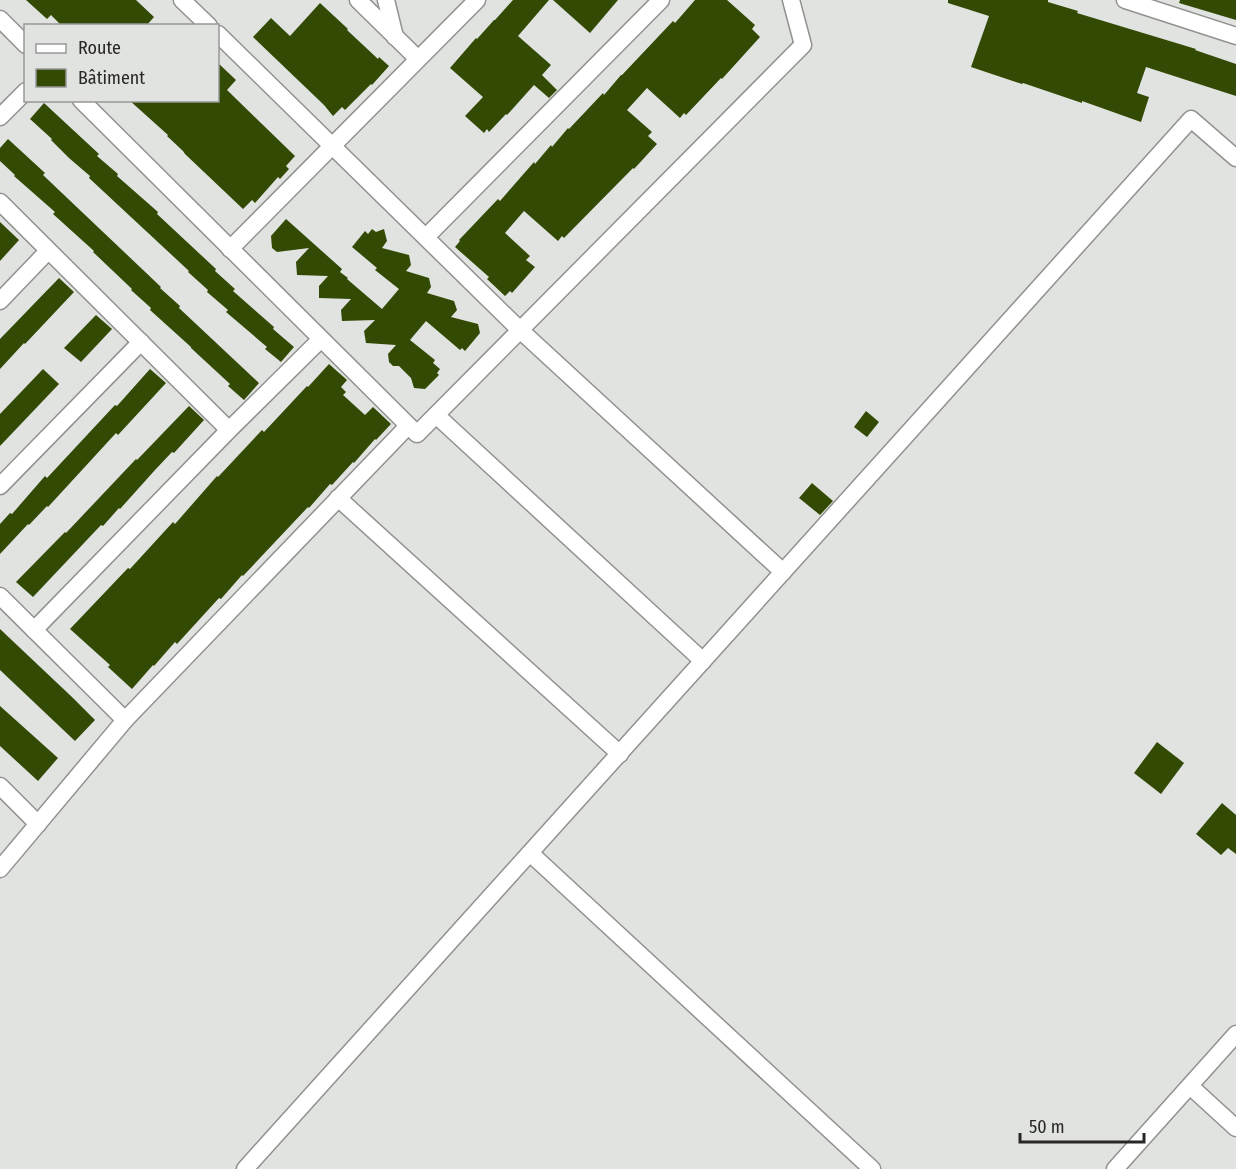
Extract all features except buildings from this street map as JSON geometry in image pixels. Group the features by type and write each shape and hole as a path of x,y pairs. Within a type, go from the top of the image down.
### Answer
{"street":[{"path":"182,0 206,24"},
{"path":"358,0 418,59"},
{"path":"386,0 396,37"},
{"path":"230,249 477,0"},
{"path":"83,102 417,434 803,45 791,0"},
{"path":"1125,0 1167,7 1236,36"},
{"path":"426,237 659,1"},
{"path":"0,19 24,43"},
{"path":"219,35 520,330 783,572"},
{"path":"0,117 24,93"},
{"path":"245,1169 1191,119 1236,158"},
{"path":"0,202 229,430"},
{"path":"0,301 48,251"},
{"path":"34,630 321,339"},
{"path":"0,486 141,342"},
{"path":"436,415 703,661"},
{"path":"0,869 125,720 408,426"},
{"path":"338,498 620,753"},
{"path":"0,596 125,720"},
{"path":"0,786 38,824"},
{"path":"530,853 872,1169"},
{"path":"1115,1169 1236,1034"},
{"path":"1190,1086 1236,1128"}]}
